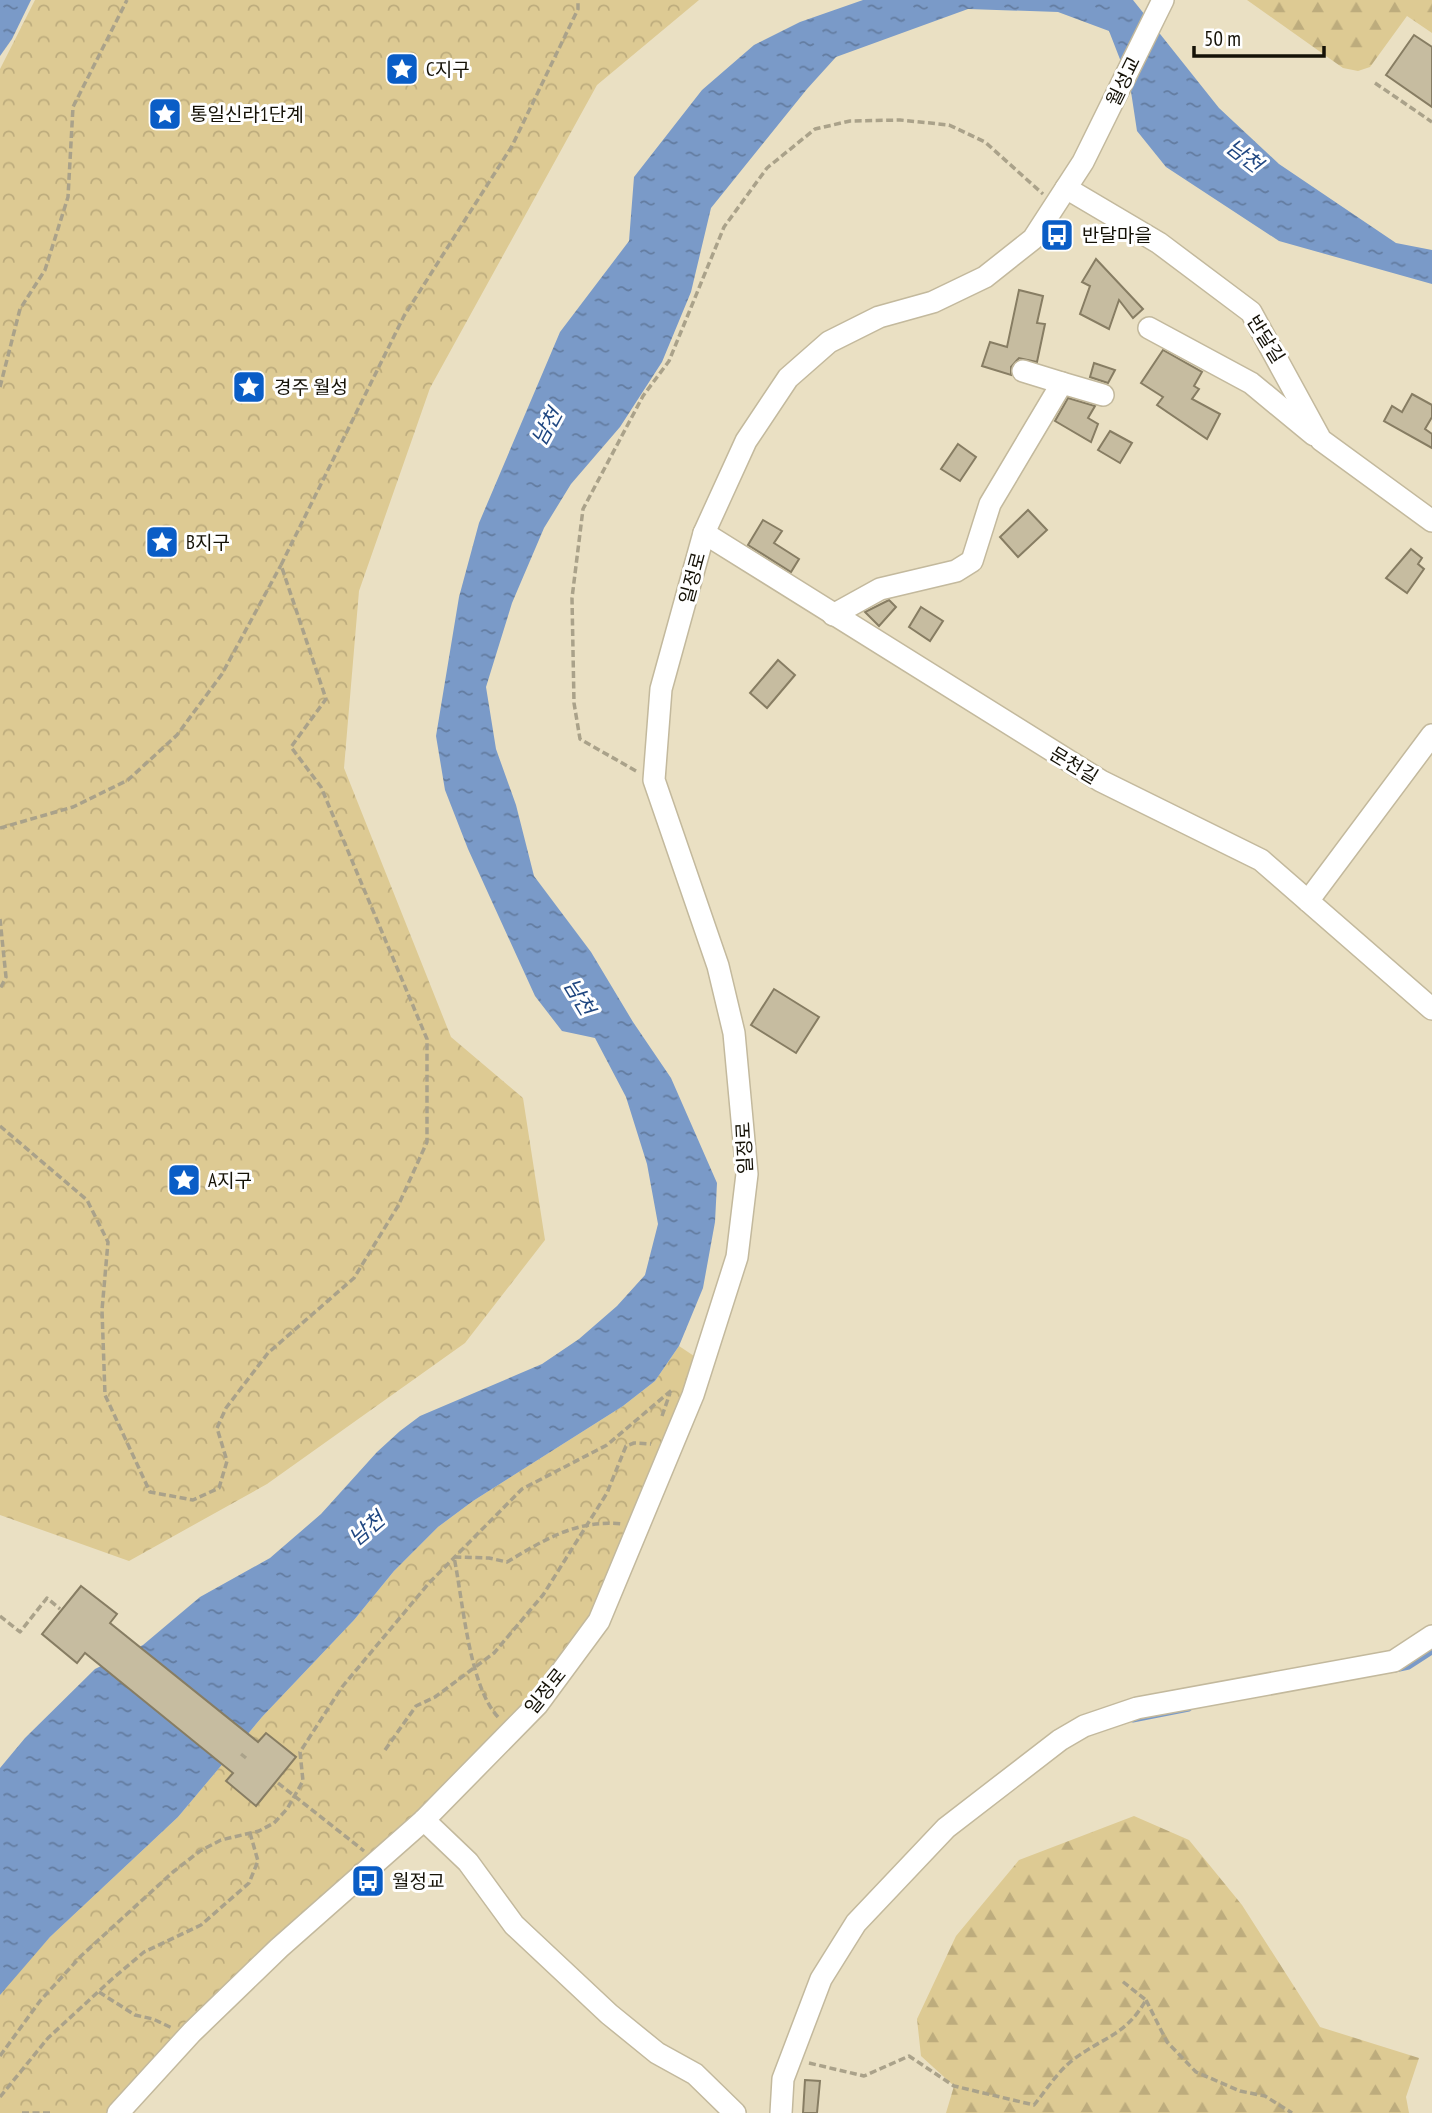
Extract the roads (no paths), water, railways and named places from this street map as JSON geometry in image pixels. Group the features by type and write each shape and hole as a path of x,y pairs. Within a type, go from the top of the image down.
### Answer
{"street":[{"name":"월성교","path":"1083,162 1163,0"},
{"name":"일정로","path":"118,2113 202,2023 371,1853 424,1820 537,1705 599,1620 693,1395 737,1257 747,1174 734,1033 718,966 654,780 662,689 704,533 746,441 788,378 829,342 879,317 933,302 985,277 1033,239 1083,162"},
{"name":"반달길","path":"1060,197 1159,243 1251,312 1321,440 1432,521"},
{"path":"1149,328 1251,383 1321,440"},
{"path":"1023,371 1103,395"},
{"path":"833,615 880,589 956,571 972,561 990,504 1062,383"},
{"name":"문천길","path":"704,533 1101,781 1261,860 1432,1009"},
{"path":"1308,901 1432,735"},
{"path":"781,2113 783,2079 821,1979 856,1923 946,1828 1060,1740 1084,1726 1137,1708 1394,1661 1432,1636"},
{"path":"424,1820 468,1862 514,1925 609,2014 657,2053 695,2074 734,2113"}],"water":[{"path":"0,0 31,0 12,39 0,56"},
{"name":"남천","path":"863,0 1133,0 1219,108 1279,164 1396,243 1432,250 1432,284 1279,241 1166,167 1137,131 1130,85 1109,31 1058,12 968,9 836,57 807,89 711,208 691,292 662,362 620,427 571,484 544,528 512,603 486,687 496,749 516,805 534,876 591,952 671,1078 717,1183 715,1222 703,1288 679,1346 655,1381 623,1406 473,1501 438,1527 394,1571 354,1620 262,1717 178,1817 50,1937 0,1995 0,1768 25,1738 95,1669 143,1645 200,1597 270,1558 321,1514 377,1452 420,1416 542,1364 579,1339 617,1306 645,1275 658,1224 647,1164 626,1097 595,1038 562,1031 535,996 468,849 445,790 436,736 459,597 479,523 560,332 629,241 634,177 702,90 754,45 800,22"}],"waterway":[{"path":"1395,1670 1409,1667 1432,1652"},
{"path":"1133,1720 1189,1709"}],"place":[{"name":"C지구","path":"402,69"},
{"name":"통일신라1단계","path":"165,114"},
{"name":"반달마을","path":"1057,235"},
{"name":"경주 월성","path":"249,387"},
{"name":"B지구","path":"162,542"},
{"name":"A지구","path":"184,1180"},
{"name":"월정교","path":"368,1881"}]}
